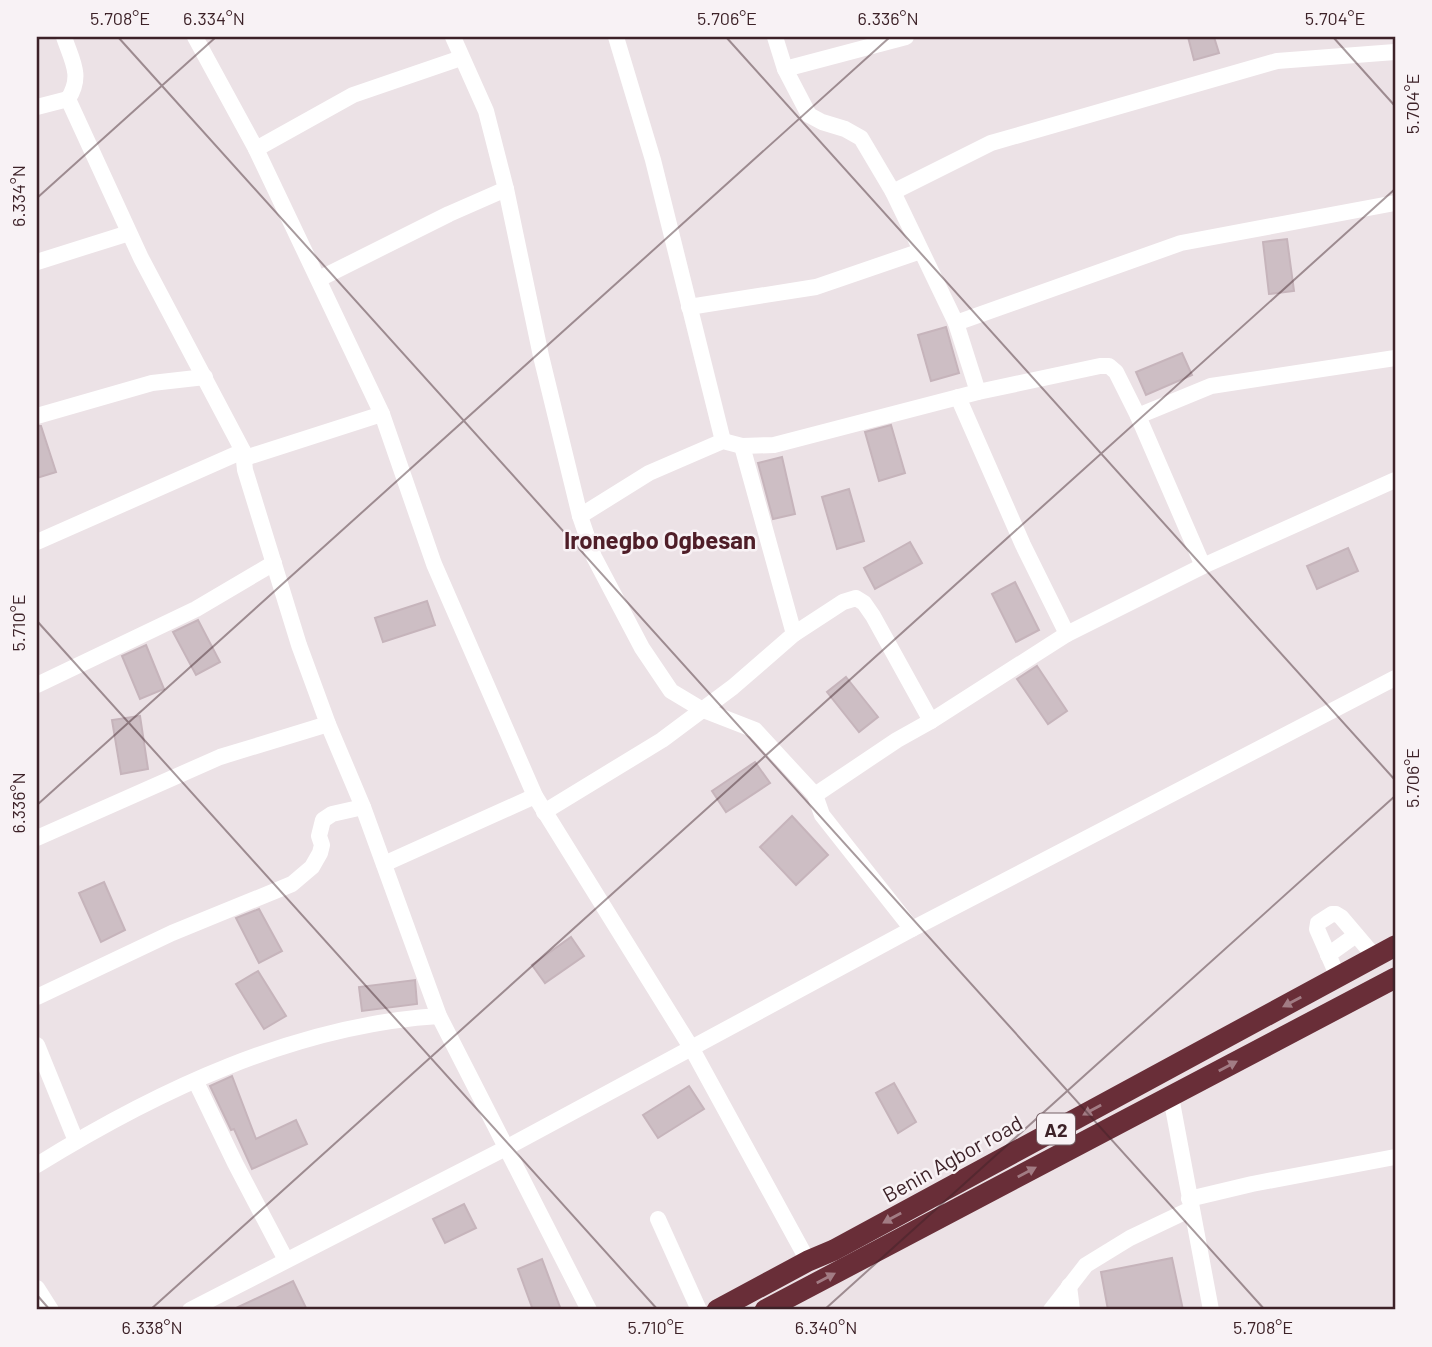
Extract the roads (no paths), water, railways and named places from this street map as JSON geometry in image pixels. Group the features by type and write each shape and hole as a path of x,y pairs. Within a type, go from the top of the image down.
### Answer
{"highway":[{"name":"Benin Agbor road","path":"717,1310 834,1250 1395,946"},
{"name":"A2","path":"765,1310 1395,978"}],"street":[{"path":"37,107 68,99 75,88 77,77 64,37"},
{"path":"195,37 256,149 382,414 434,564 535,796 692,1049 808,1261"},
{"path":"453,37 485,111 506,189 541,356 580,516 594,557 642,648 671,691 701,709 755,730 815,795 822,815 912,929"},
{"path":"616,37 653,160 723,441"},
{"path":"775,37 785,69 808,115 861,138 893,191 956,323 978,391"},
{"path":"785,69 906,37"},
{"path":"893,191 991,143 1277,61 1395,52"},
{"path":"256,149 353,95 461,58"},
{"path":"68,99 130,233 244,455 245,470 299,645 363,807 439,1016 589,1310"},
{"path":"319,279 449,214 506,189"},
{"path":"956,323 1181,243 1395,202"},
{"path":"37,262 130,233"},
{"path":"689,307 816,287 922,251"},
{"path":"1138,416 1211,386 1395,358"},
{"path":"580,516 649,473 723,441 741,446 774,445 978,391 1109,366 1116,372 1138,416 1203,566"},
{"path":"37,416 152,383 205,377"},
{"path":"958,397 1023,545 1067,634"},
{"path":"37,542 244,455 382,414"},
{"path":"741,446 794,634"},
{"path":"815,795 897,740 1067,634 1203,566 1395,480"},
{"path":"37,685 196,608 274,563"},
{"path":"544,812 662,740 733,687 794,634 843,602 856,598 864,603 931,721"},
{"path":"190,1310 506,1148 912,929 1395,678"},
{"path":"37,838 220,757 328,724"},
{"path":"384,864 535,796"},
{"path":"37,997 172,933 292,884 312,867 320,853 322,845 319,836 323,820 332,814 363,807"},
{"path":"1338,977 1317,929 1318,923 1325,919 1336,914 1375,957"},
{"path":"1328,955 1356,935"},
{"path":"37,1165 76,1141 172,1091 265,1052 337,1031 401,1018 439,1016"},
{"path":"37,1045 76,1141"},
{"path":"196,1082 286,1260"},
{"path":"1171,1097 1212,1310"},
{"path":"1051,1310 1086,1265 1190,1204 1252,1184 1395,1157"},
{"path":"658,1219 699,1310"},
{"path":"1069,1286 1072,1310"},
{"path":"37,1288 51,1310"}],"district":[{"name":"Ironegbo Ogbesan","path":"660,539"}]}
